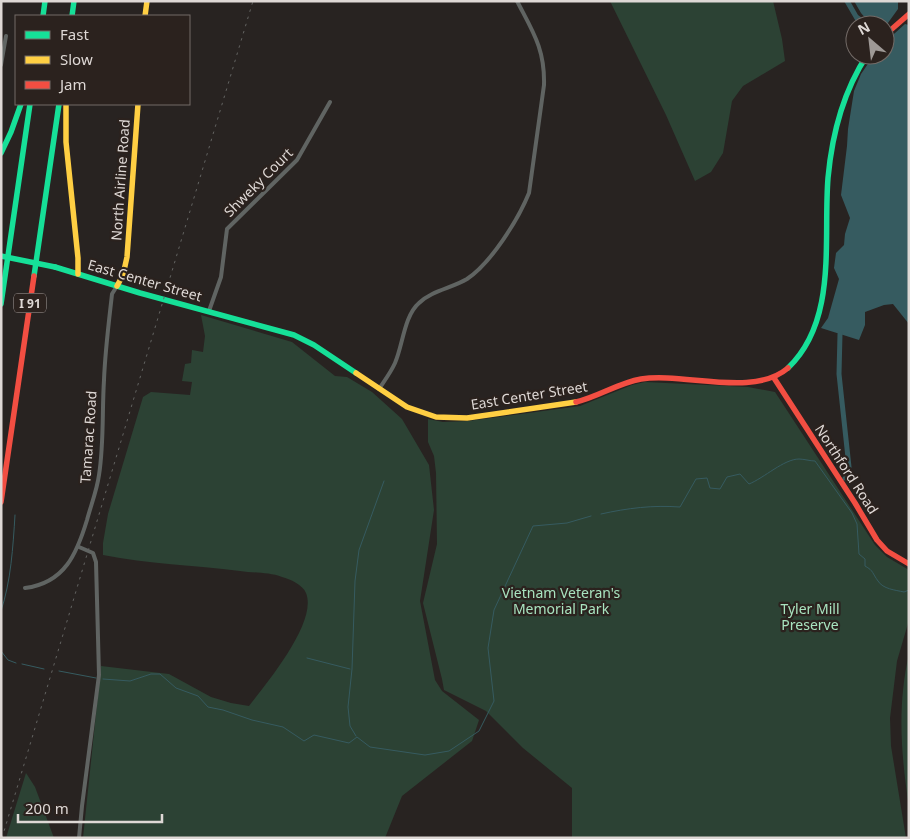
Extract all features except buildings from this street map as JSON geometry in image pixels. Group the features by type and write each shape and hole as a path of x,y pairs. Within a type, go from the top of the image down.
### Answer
{"main road":[{"path":"43,15 45,1"},
{"path":"72,15 74,1"},
{"path":"145,15 147,1"},
{"path":"895,26 909,14"},
{"name":"East Center Street","path":"1,256 55,267 305,339 415,411 436,418 456,419 585,401 622,385 642,379 743,382 774,378 790,368 800,355 811,336 820,311 825,274 827,194 831,155 844,101 861,65"},
{"path":"1,153 21,105"},
{"name":"I 91","path":"1,304 30,105"},
{"name":"I 91","path":"1,502 59,105"},
{"path":"66,105 66,142 78,274"},
{"name":"North Airline Road","path":"117,286 123,275 126,257 138,105"},
{"name":"Northford Road","path":"774,378 877,540 887,551 909,564"}],"street":[{"path":"379,388 392,370 411,313 419,302 453,286 478,270 487,261 522,209 529,193 545,70 543,55 517,1"},
{"path":"1,64 6,36"},
{"name":"Shweky Court","path":"208,311 220,276 227,229 297,160 330,102"},
{"name":"Tamarac Road","path":"25,588 40,585 56,576 71,560 79,547 99,477 110,303 112,294 117,286"},
{"path":"79,547 92,552 96,562 100,660 79,838"}],"green space":[{"path":"610,1 773,1 785,61 743,86 732,101 723,153 711,172 695,181 666,115"},
{"path":"201,315 292,342 335,376 347,377 372,392 402,419 429,465 434,510 420,601 435,680 442,691 479,720 472,741 402,796 385,838 83,838 101,666 169,674 211,697 249,706 278,668 298,636 305,620 308,605 306,593 299,585 277,575 103,555 108,514 143,397 151,392 190,395 192,382 182,381 185,364 191,363 192,350 203,352 205,336"},
{"path":"645,382 748,387 775,392 875,545 887,557 909,570 909,620 897,661 890,718 891,746 906,838 572,838 572,788 523,748 486,711 444,690 423,603 437,544 436,473 434,456 428,442 428,419 443,422 468,421 580,406 632,385"},
{"path":"909,654 909,807 901,730 905,673"},
{"path":"26,773 35,787 54,838 6,838"}],"water":[{"path":"844,1 850,1 858,15 852,15"},
{"path":"854,1 898,1 898,9 894,15 863,15"},
{"path":"905,24 909,25 909,324 893,304 884,305 865,312 865,325 859,340 821,328 828,318 839,279 834,268 836,253 844,245 850,218 841,195 854,91 867,65 895,65 895,33"}],"waterway":[{"path":"840,334 839,374 849,467 845,478"},
{"path":"601,514 640,507 680,507 696,479 707,478 710,488 720,489 727,477 740,474 749,484 787,462 801,459 815,461 852,513 857,524 859,554 865,559 865,566 883,586 904,592 909,590"},
{"path":"356,736 350,726 348,707 352,669 355,581 359,550 384,481"},
{"path":"1,611 9,576 15,515"},
{"path":"103,679 130,681 151,674 160,674 176,688 198,696 208,707 283,727 304,741 314,735 349,743 357,737 370,747 425,755 449,751 479,731 494,701 488,648 494,610 533,526 567,523 591,516"},
{"path":"1,651 8,660 16,663"},
{"path":"307,658 350,669"},
{"path":"22,664 44,669"},
{"path":"59,671 96,678"}],"railway":[{"path":"2,838 253,1"}],"traffic: fast":[{"path":"43,15 45,1"},
{"path":"72,15 74,1"},
{"path":"788,368 804,349 815,327 821,303 825,278 828,178 832,145 845,99 861,65"},
{"path":"1,153 21,105"},
{"path":"1,304 30,105"},
{"path":"34,276 59,105"},
{"path":"1,256 55,267"},
{"path":"55,267 140,293 294,335 314,345 356,373"}],"traffic: slow":[{"path":"145,15 147,1"},
{"path":"66,105 66,142 78,274"},
{"path":"117,286 123,275 127,257 138,105"},
{"path":"356,373 407,407 436,417 467,418 576,402"}],"traffic: jam":[{"path":"895,26 909,14"},
{"path":"1,502 34,276"},
{"path":"576,402 641,379 658,378 737,383 773,377 788,368"},
{"path":"774,378 877,540 887,551 909,564"}],"park label":[{"name":"Vietnam Veteran's Memorial Park","path":"561,600"},
{"name":"Tyler Mill Preserve","path":"810,616"}]}
